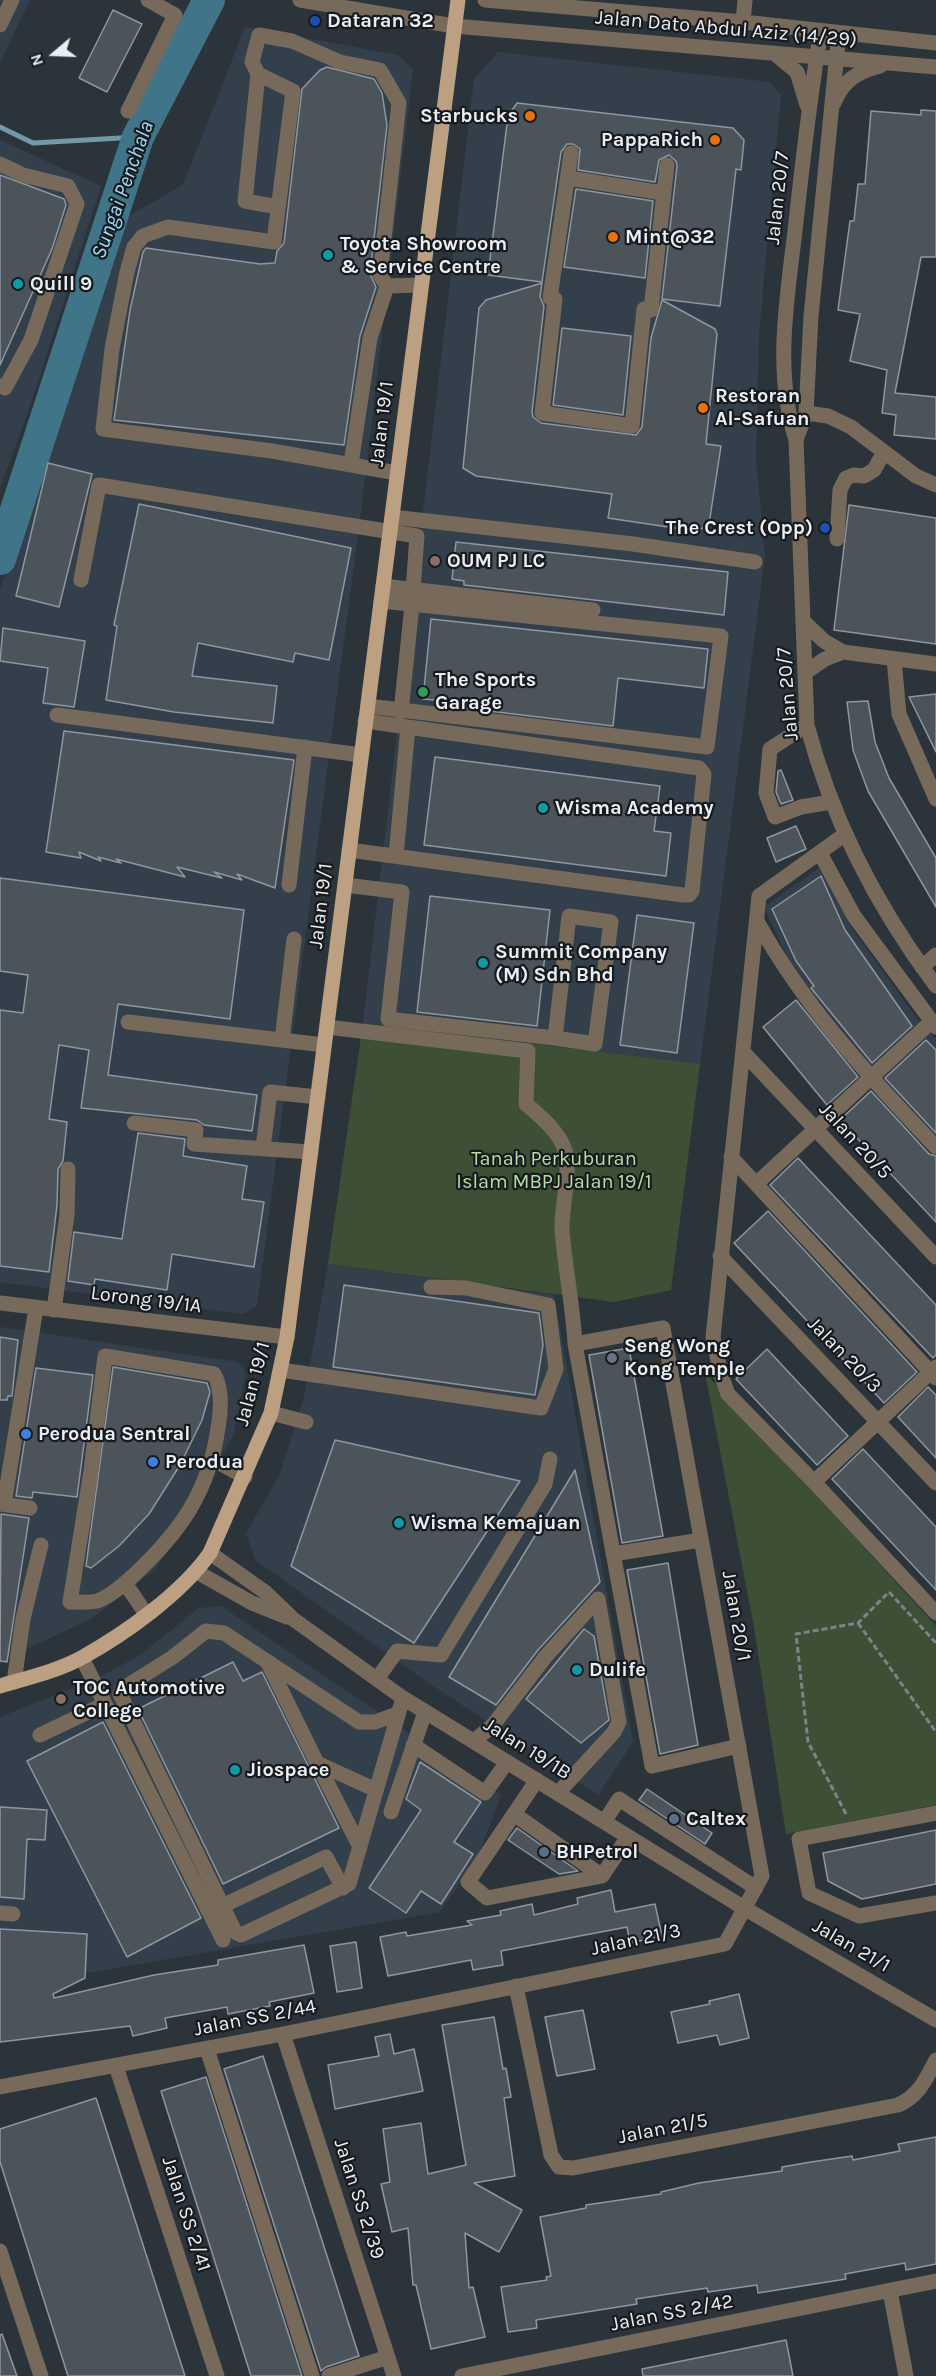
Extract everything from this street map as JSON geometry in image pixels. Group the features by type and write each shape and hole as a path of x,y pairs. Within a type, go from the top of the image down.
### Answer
{"main road":[{"name":"Jalan 19/1","path":"7,1684 82,1658 146,1614 197,1572 210,1552 245,1477 271,1413 287,1337 458,0"}],"street":[{"path":"0,26 12,0"},
{"path":"128,111 143,85 175,15 148,0"},
{"name":"Jalan Dato Abdul Aziz (14/29)","path":"300,0 454,26 936,67"},
{"name":"Jalan Dato Abdul Aziz (14/29)","path":"484,0 743,22 936,43"},
{"path":"743,22 745,0"},
{"name":"Jalan 20/7","path":"820,31 808,113 785,329 786,411 796,440 807,725 831,802 844,835 880,900 936,986"},
{"name":"Jalan 20/7","path":"796,440 806,413 811,316 829,115 839,33"},
{"path":"278,207 245,201 258,74 252,62 260,36 292,41 340,62 380,70 399,103 380,275 387,286"},
{"path":"774,54 797,72 808,113"},
{"path":"829,115 840,87 855,74 891,63"},
{"path":"258,74 293,91 274,242 168,227 142,236 134,247 127,272 112,349 103,429 351,464 397,473"},
{"path":"572,153 552,298 542,413 632,426 667,165"},
{"path":"0,164 23,175 68,186 77,204 31,340 5,388 0,386"},
{"path":"568,178 663,193"},
{"path":"387,286 421,285"},
{"path":"351,464 370,338 387,286"},
{"path":"806,413 828,416 851,427 916,476 936,484"},
{"path":"837,539 840,490 846,478 854,475 864,476 874,470 883,453"},
{"path":"81,580 99,485 391,525 633,544 756,562"},
{"path":"391,525 417,537 401,712"},
{"path":"366,714 401,712 707,747 721,636 382,594"},
{"path":"412,598 593,610"},
{"path":"804,622 824,641 843,652 936,664"},
{"path":"806,672 825,659 843,652"},
{"path":"894,659 899,714 936,799"},
{"path":"349,850 689,895 692,891 704,774 694,766 408,727 366,714"},
{"path":"57,715 361,755"},
{"path":"807,725 770,749 766,793 775,817 801,807 831,802"},
{"path":"396,856 408,727"},
{"path":"289,885 305,747"},
{"path":"844,835 759,896 713,1337 721,1375 728,1394 936,1613"},
{"path":"756,1184 934,1024 854,916 820,853"},
{"path":"345,885 402,892 388,1019 595,1044 611,922 569,916 555,1038"},
{"path":"757,921 778,960 871,1079 936,1147"},
{"path":"282,1040 294,939"},
{"path":"922,967 936,955"},
{"path":"128,1022 324,1045"},
{"path":"327,1027 528,1051 526,1104 558,1136 567,1154 562,1229 573,1304 575,1344 652,1766 739,1746"},
{"name":"Jalan 20/5","path":"744,1053 936,1257"},
{"path":"263,1148 270,1092 318,1097"},
{"path":"134,1123 196,1130 194,1144 311,1152"},
{"path":"731,1156 934,1372 814,1482"},
{"path":"54,1310 67,1215 68,1169"},
{"name":"Jalan 20/3","path":"720,1256 936,1483"},
{"path":"281,1370 541,1408 556,1369 548,1305 466,1288 431,1287"},
{"name":"Lorong 19/1A","path":"0,1303 287,1337"},
{"path":"30,1508 2,1504 36,1308"},
{"name":"Jalan 20/1","path":"575,1344 663,1328 762,1876 744,1908"},
{"path":"105,1356 214,1374 221,1409 214,1460 194,1506 147,1563 125,1583 98,1601 70,1602 91,1471 105,1356"},
{"path":"271,1413 306,1422"},
{"path":"377,1679 397,1651 441,1655 546,1484 550,1459"},
{"path":"214,1460 245,1477"},
{"path":"613,1554 701,1540"},
{"path":"7,1684 41,1545"},
{"name":"Jalan 19/1B","path":"210,1552 265,1592 293,1619 403,1698 744,1908"},
{"name":"Jalan 19/1B","path":"197,1572 252,1603 293,1619"},
{"path":"125,1583 146,1614"},
{"path":"474,1741 493,1725 546,1656 598,1599 619,1722 614,1732 558,1793"},
{"path":"397,1714 363,1724 224,1633 206,1631 173,1657 122,1689 120,1695 235,1932 241,1935 343,1888 352,1879 403,1698"},
{"path":"82,1658 223,1940"},
{"path":"267,1661 360,1847"},
{"path":"40,1735 105,1704"},
{"path":"391,1812 425,1712"},
{"path":"413,1745 485,1793 507,1762"},
{"path":"317,1763 376,1790"},
{"path":"537,1780 468,1882 487,1898 602,1876 628,1837"},
{"path":"604,1822 619,1799 756,1888"},
{"path":"936,1813 799,1839 809,1893 859,1916 936,1903"},
{"path":"514,1814 602,1876"},
{"path":"222,1906 326,1857 343,1888"},
{"name":"Jalan 21/3","path":"516,1986 725,1944 744,1908"},
{"name":"Jalan 21/1","path":"744,1908 936,2020"},
{"name":"Jalan SS 2/44","path":"0,2087 207,2049 516,1986"},
{"name":"Jalan 21/5","path":"516,1986 551,2155 559,2166 573,2168 898,2105 911,2100 920,2091 936,2060"},
{"name":"Jalan SS 2/39","path":"283,2034 394,2376"},
{"path":"207,2049 312,2376"},
{"name":"Jalan SS 2/41","path":"116,2066 217,2376"},
{"path":"0,2251 41,2376"},
{"name":"Jalan SS 2/42","path":"462,2376 936,2281"},
{"path":"890,2291 906,2376"},
{"path":"329,2376 388,2357"}],"path":[{"path":"855,1817 844,1814 808,1742 796,1634 858,1623 889,1592 936,1643"},
{"path":"858,1623 936,1732"}],"shaded area":[{"path":"0,0 30,0 0,63"},
{"path":"245,27 398,55 413,70 362,503 257,1306 243,1314 0,1282 0,589 125,218 183,185"},
{"path":"498,52 770,82 781,95 759,333 756,461 765,555 700,1064 363,1023 474,79"},
{"path":"0,140 101,186 30,406 0,488"},
{"path":"822,866 850,926 918,1020 936,1039 936,1140 879,1081 791,965 764,907"},
{"path":"328,1264 554,1295 633,1742 598,1795 433,1686 255,1560 246,1533 280,1474 304,1397"},
{"path":"0,1327 238,1362 246,1373 233,1436 156,1569 92,1618 0,1662"},
{"path":"221,1606 501,1795 478,1856 440,1912 0,1988 0,1717 102,1676 140,1655 199,1608"}],"green space":[{"name":"Tanah Perkuburan Islam MBPJ Jalan 19/1","path":"363,1023 700,1064 671,1290 614,1302 328,1264"},
{"path":"705,1373 936,1626 936,1805 786,1834 754,1627"}],"building":[{"path":"113,10 142,24 107,92 79,78"},
{"name":"Toyota Showroom & Service Centre","path":"327,67 374,79 382,93 387,125 370,274 376,287 360,336 344,445 114,420 130,310 143,252 146,248 260,264 275,263 277,251 284,243 302,89 320,70"},
{"path":"517,103 733,128 744,140 741,170 736,169 720,306 662,299 677,166 676,161 669,155 659,160 655,182 578,170 580,149 573,144 567,144 561,152 542,282 488,275 508,116"},
{"path":"921,110 936,111 936,257 921,257 895,393 936,397 936,439 894,435 896,415 882,413 887,370 850,361 860,314 838,310 850,221 854,221 858,184 865,184 871,111 921,115"},
{"name":"Quill 9","path":"0,175 64,199 66,205 52,249 0,365"},
{"name":"Mint@32","path":"576,189 653,201 645,278 564,267"},
{"path":"542,283 540,297 544,306 532,412 533,417 541,423 636,435 642,427 651,338 662,300 715,329 717,334 706,444 721,446 709,524 695,531 608,518 612,494 476,476 463,468 479,308 486,300"},
{"path":"562,328 631,336 623,415 553,405"},
{"path":"48,463 92,474 59,607 16,596"},
{"path":"139,504 351,548 329,660 295,653 293,662 198,643 192,676 277,686 273,723 174,712 106,700 117,626 114,625"},
{"path":"849,505 936,518 936,644 834,630"},
{"path":"456,542 728,572 724,615 464,585 464,581 452,579"},
{"path":"431,619 708,649 704,688 618,678 613,726 456,707 456,702 423,699"},
{"path":"3,628 85,641 74,707 43,703 48,668 0,661"},
{"path":"936,694 936,752 909,697"},
{"path":"868,701 875,742 889,778 936,858 936,907 868,791 853,750 847,702"},
{"path":"64,731 294,760 275,888 237,874 242,880 214,872 222,878 177,867 185,877 116,859 121,863 98,857 101,861 79,852 81,858 46,852"},
{"name":"Wisma Academy","path":"435,757 660,786 654,831 671,833 666,876 424,845"},
{"path":"781,770 793,800 781,804 776,792 778,771"},
{"path":"796,826 806,849 776,862 767,838"},
{"path":"821,876 845,930 912,1026 872,1063 811,988 814,986 796,961 772,909"},
{"path":"0,878 244,910 230,1019 118,1004 108,1075 257,1095 252,1131 204,1125 197,1120 81,1108 89,1050 59,1045 49,1119 67,1122 63,1161 58,1169 57,1205 49,1272 0,1266 0,1010 23,1013 28,975 0,971"},
{"name":"Summit Company (M) Sdn Bhd","path":"430,896 550,910 537,1026 417,1012"},
{"path":"637,915 694,923 677,1053 620,1045"},
{"path":"796,1000 858,1077 827,1105 763,1027"},
{"path":"926,1040 936,1050 936,1133 885,1078"},
{"path":"871,1091 929,1154 936,1156 936,1222 840,1120"},
{"path":"138,1133 185,1139 183,1156 247,1166 242,1199 264,1202 254,1267 172,1254 167,1290 95,1279 94,1285 68,1281 74,1232 122,1239"},
{"path":"798,1158 936,1305 936,1355 933,1358 770,1185"},
{"path":"768,1211 917,1372 884,1403 734,1243"},
{"path":"344,1285 539,1313 543,1345 535,1395 333,1367"},
{"path":"0,1337 18,1340 12,1396 8,1396 7,1400 0,1400"},
{"path":"629,1348 663,1536 622,1543 589,1355"},
{"path":"767,1349 848,1436 817,1465 736,1379"},
{"path":"113,1367 207,1383 210,1392 202,1420 180,1465 149,1514 119,1546 91,1568 86,1566"},
{"path":"36,1368 93,1375 77,1497 33,1492 32,1498 16,1496"},
{"path":"928,1387 936,1395 936,1458 898,1417"},
{"name":"Wisma Kemajuan","path":"335,1440 520,1481 414,1643 291,1566"},
{"path":"863,1449 936,1527 936,1590 832,1479"},
{"path":"575,1470 600,1582 538,1650 496,1705 449,1677"},
{"path":"1,1514 29,1518 7,1662 0,1661"},
{"path":"668,1563 698,1745 660,1754 627,1570"},
{"name":"Dulife","path":"584,1629 594,1636 609,1720 581,1743 526,1699"},
{"name":"Jiospace","path":"233,1662 243,1681 262,1672 339,1828 223,1884 138,1709"},
{"path":"103,1722 201,1918 127,1957 27,1761"},
{"path":"420,1762 481,1802 454,1842 473,1854 441,1904 421,1891 406,1913 369,1888 421,1810 406,1799"},
{"name":"Caltex","path":"647,1789 712,1833 705,1844 639,1800"},
{"path":"0,1807 47,1810 45,1840 27,1839 24,1899 0,1897"},
{"name":"BHPetrol","path":"517,1828 578,1871 559,1874 508,1840"},
{"path":"936,1830 936,1884 862,1899 828,1881 823,1853"},
{"path":"611,1890 615,1912 655,1904 662,1936 630,1943 627,1927 501,1951 503,1965 473,1970 471,1960 388,1976 380,1937 406,1932 407,1936 472,1925 467,1921 501,1915 500,1911 532,1904 534,1915 578,1904 577,1898"},
{"path":"0,1929 87,1934 85,1978 53,1994 54,1998 154,1975 218,1965 218,1960 304,1945 314,1993 269,2002 270,2006 228,2014 227,2007 165,2018 167,2028 133,2036 130,2026 0,2042"},
{"path":"356,1942 362,1988 337,1992 330,1946"},
{"path":"739,1994 749,2038 720,2045 717,2035 678,2043 671,2012 710,2004 709,2001"},
{"path":"583,2010 595,2069 557,2076 545,2017"},
{"path":"494,2017 503,2069 506,2068 511,2097 504,2098 515,2176 474,2183 522,2210 499,2252 465,2233 469,2288 473,2287 485,2337 431,2349 416,2285 413,2285 408,2228 392,2232 381,2184 390,2182 383,2129 421,2123 428,2174 466,2165 442,2025"},
{"path":"390,2034 394,2054 414,2049 423,2091 335,2109 328,2065 379,2056 375,2037"},
{"path":"263,2056 359,2356 326,2367 321,2371 224,2069"},
{"path":"206,2077 302,2376 251,2376 161,2091"},
{"path":"96,2098 185,2376 68,2376 0,2162 0,2129"},
{"path":"936,2137 936,2264 906,2270 905,2263 845,2274 846,2279 758,2293 757,2285 708,2292 707,2288 636,2299 637,2304 536,2320 537,2328 508,2332 501,2287 547,2280 546,2277 551,2276 540,2217 586,2208 586,2205 661,2194 661,2192 699,2183 782,2171 782,2167 852,2156 853,2160 900,2151 898,2144"},
{"path":"2,2334 17,2376 0,2376 0,2335"},
{"path":"786,2340 793,2376 643,2376 642,2369"}],"waterway":[{"name":"Sungai Penchala","path":"0,559 138,137 209,0"},
{"path":"0,127 33,143 138,137"}],"place":[{"name":"Dataran 32","path":"315,21"},
{"name":"Starbucks","path":"530,116"},
{"name":"PappaRich","path":"715,140"},
{"name":"Mint@32","path":"613,237"},
{"name":"Toyota Showroom & Service Centre","path":"328,255"},
{"name":"Quill 9","path":"18,284"},
{"name":"Restoran Al-Safuan","path":"703,408"},
{"name":"The Crest (Opp)","path":"825,528"},
{"name":"OUM PJ LC","path":"435,561"},
{"name":"The Sports Garage","path":"423,692"},
{"name":"Wisma Academy","path":"543,808"},
{"name":"Summit Company (M) Sdn Bhd","path":"483,963"},
{"name":"Seng Wong Kong Temple","path":"612,1358"},
{"name":"Perodua Sentral","path":"26,1434"},
{"name":"Perodua","path":"153,1462"},
{"name":"Wisma Kemajuan","path":"399,1523"},
{"name":"Dulife","path":"577,1670"},
{"name":"TOC Automotive College","path":"61,1699"},
{"name":"Jiospace","path":"235,1770"},
{"name":"Caltex","path":"674,1819"},
{"name":"BHPetrol","path":"544,1852"}]}
